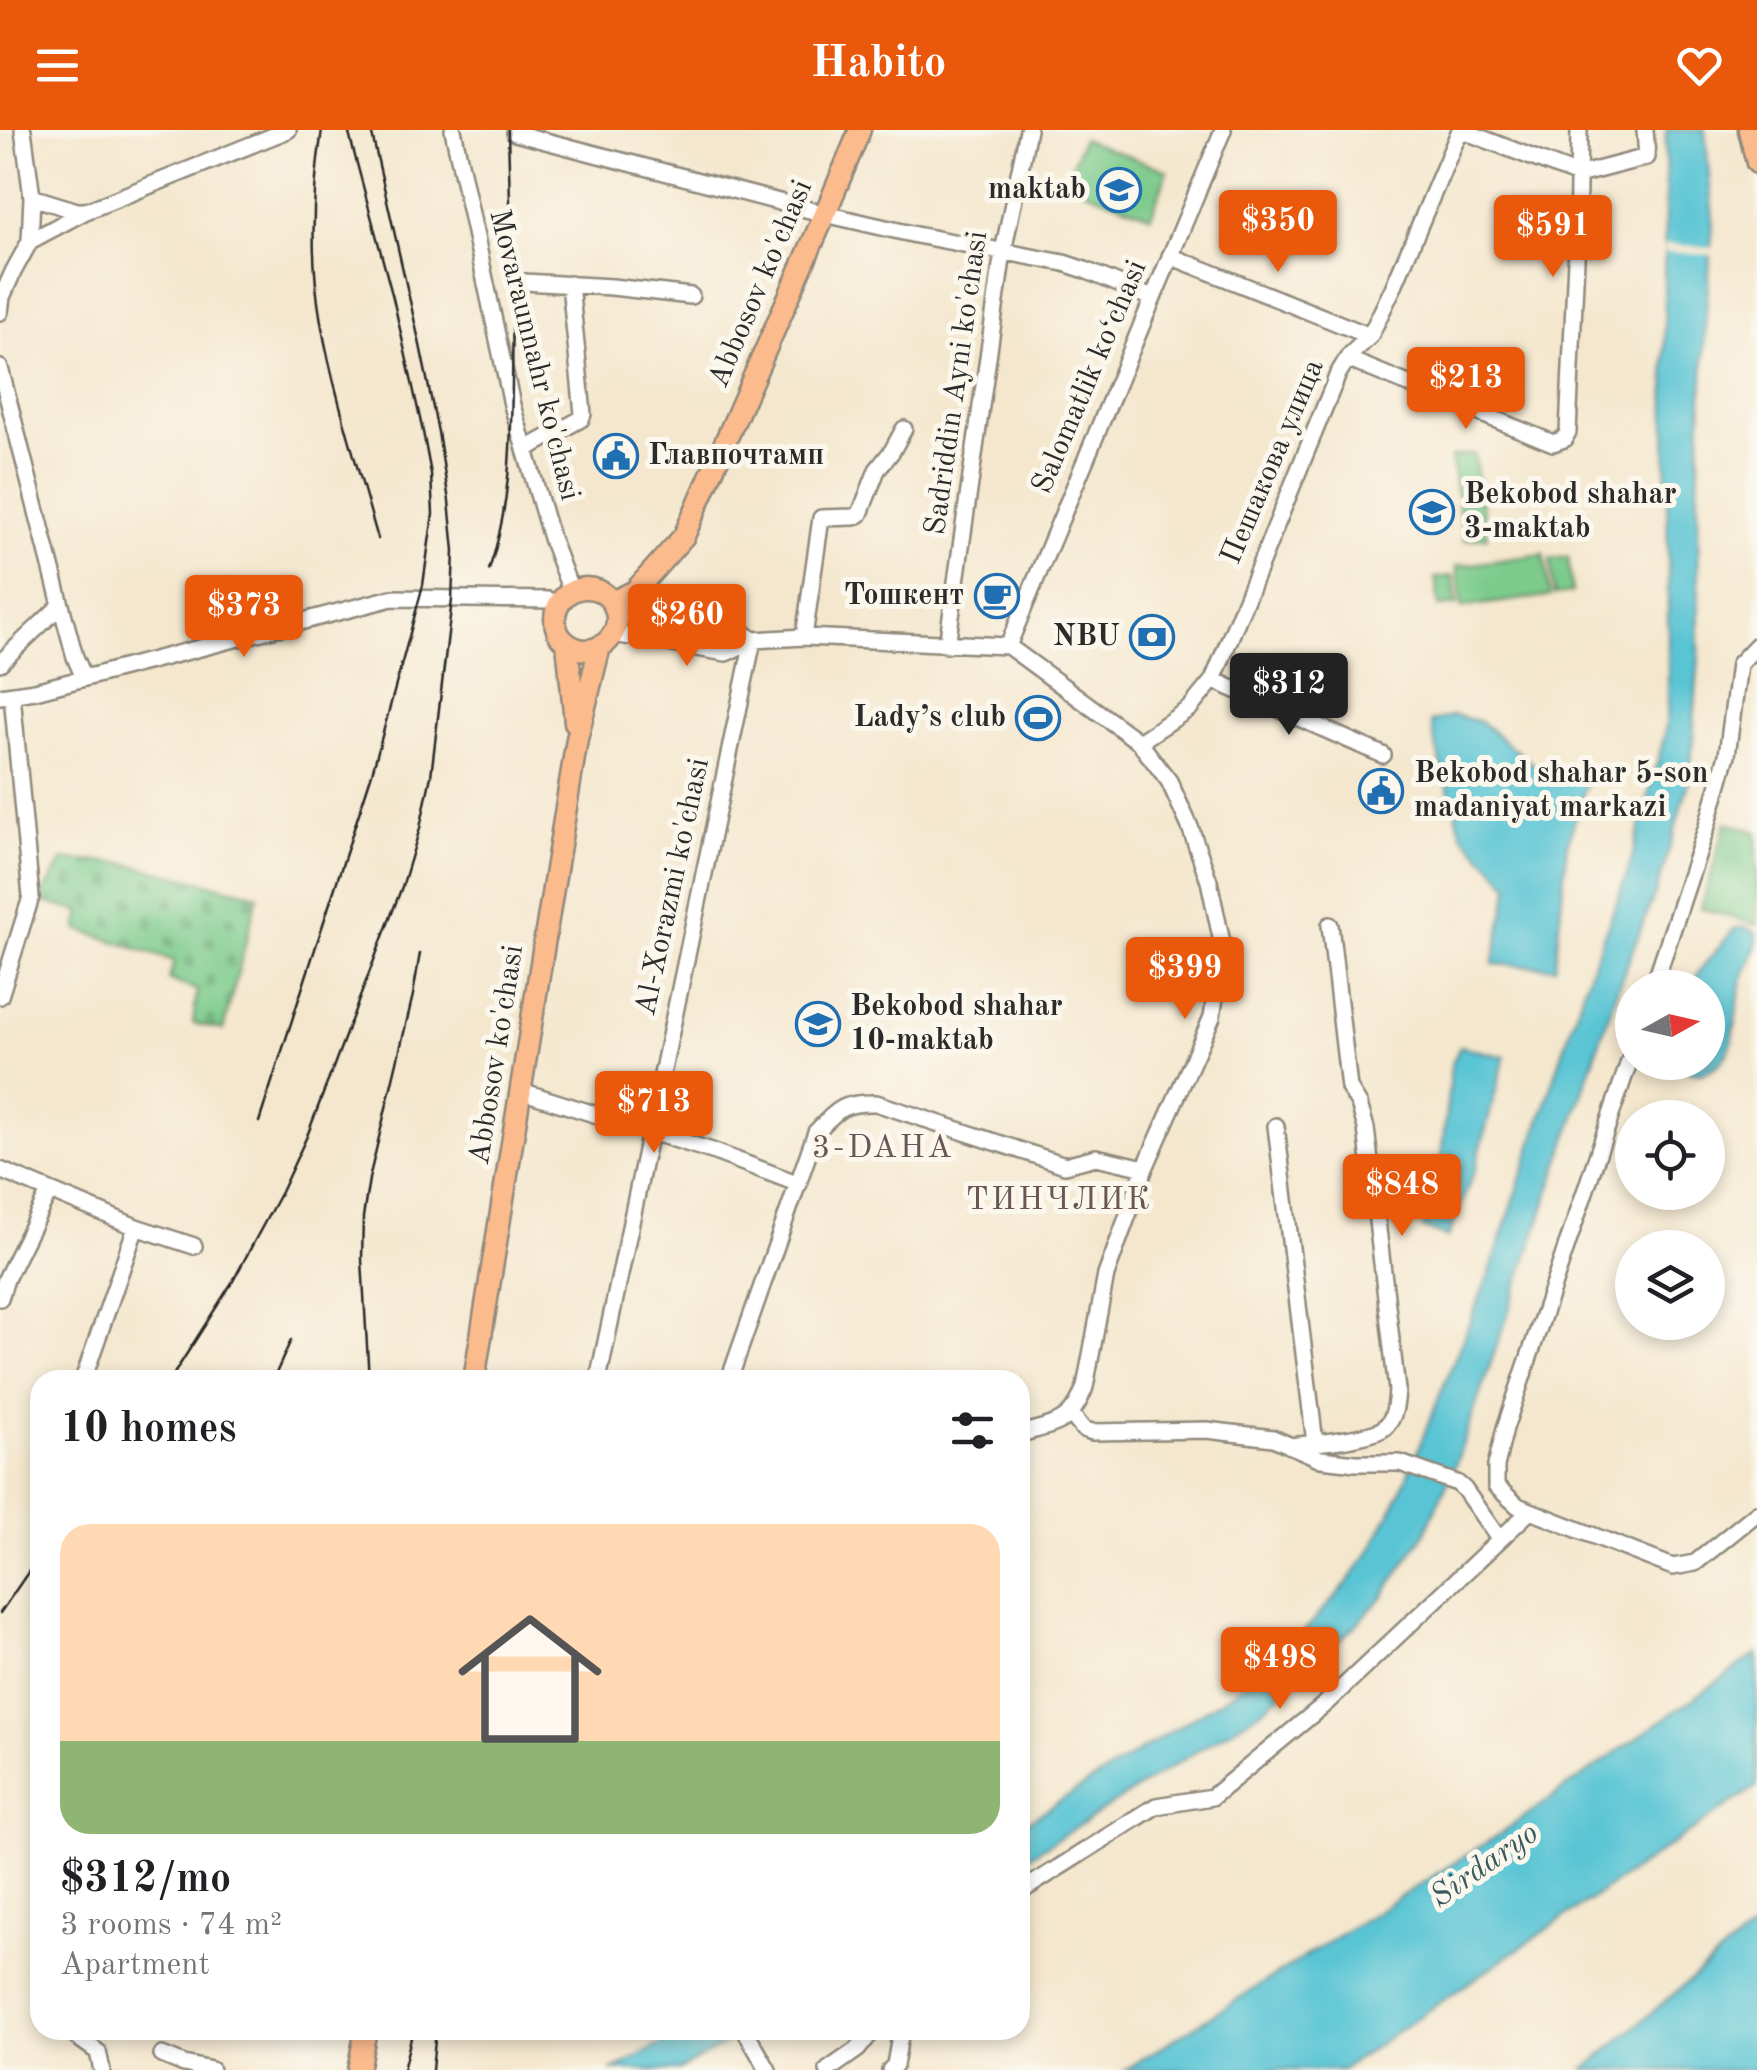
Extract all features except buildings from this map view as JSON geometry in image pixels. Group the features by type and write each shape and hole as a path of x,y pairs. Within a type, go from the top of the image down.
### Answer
{"main road":[{"name":"Abbosov ko'chasi","path":"612,602 635,591 684,536 860,130"},
{"path":"1750,130 1757,162"},
{"path":"588,588 598,590 612,602 617,618 606,640 583,650 567,644 555,619 565,597 588,588"},
{"name":"Abbosov ko'chasi","path":"476,1370 577,739 606,640"},
{"name":"Abbosov ko'chasi","path":"567,644 577,739"},
{"path":"358,2070 364,2040"}],"street":[{"path":"0,312 2,298 30,241 32,197 23,130"},
{"path":"30,241 86,211 288,130"},
{"name":"Movaraunnahr ko'chasi","path":"454,130 512,405 565,597"},
{"name":"Sadriddin Ayni ko'chasi","path":"947,645 1003,252 1028,130"},
{"name":"Salomatlik ko‘chasi","path":"1008,646 1223,130"},
{"path":"1460,130 1578,175 1647,157 1645,130"},
{"name":"Пешакова улица","path":"1139,742 1190,708 1213,680 1338,374 1370,336 1394,288 1460,130"},
{"path":"1347,360 1553,443 1564,439 1568,432 1579,130"},
{"path":"515,133 826,214 1084,270 1152,298"},
{"path":"32,197 86,211"},
{"path":"1170,256 1370,336"},
{"path":"524,282 691,296"},
{"path":"526,450 581,419 583,414 570,284"},
{"path":"0,368 60,605 84,678"},
{"path":"804,637 821,518 860,514 877,470 904,428"},
{"path":"0,996 32,897 6,696 392,598 565,597"},
{"path":"612,602 731,622 753,640"},
{"path":"0,664 60,605"},
{"path":"606,640 726,653 753,640 804,637 1008,646 1139,742 1168,781 1209,881 1223,947 1212,1017 1145,1168 1106,1275 1079,1405 1062,1422 1030,1431"},
{"name":"Al-Xorazmi ko'chasi","path":"600,1370 753,640"},
{"path":"1659,970 1726,755 1739,664 1757,645"},
{"path":"1213,680 1383,755"},
{"path":"1290,1446 1382,1430 1392,1418 1397,1390 1366,1128 1349,1088 1330,925"},
{"path":"1623,1080 1505,1428 1496,1466 1496,1486 1518,1506 1673,1567 1694,1563 1757,1514"},
{"path":"521,1092 712,1151 799,1184"},
{"path":"733,1370 816,1132 839,1108 855,1102 876,1103 1066,1165 1096,1157 1145,1168"},
{"path":"1276,1126 1315,1442"},
{"path":"0,1170 136,1227 194,1246"},
{"path":"0,1298 3,1277 50,1192"},
{"path":"86,1370 136,1227"},
{"path":"1070,1414 1092,1432 1207,1430 1273,1438 1321,1459 1400,1463 1457,1482 1499,1538"},
{"path":"1030,1886 1156,1806 1212,1797 1325,1704 1530,1511"},
{"path":"81,2040 98,2052 102,2070"},
{"path":"751,2040 768,2070"},
{"path":"828,2070 866,2040"},
{"path":"890,2070 895,2065 899,2040"},
{"path":"162,2055 212,2070"}],"green space":[{"path":"1082,139 1168,171 1151,216 1065,183"},
{"path":"1474,454 1480,491 1457,495 1451,457"},
{"path":"1481,499 1487,537 1464,540 1458,503"},
{"path":"1544,554 1550,596 1462,607 1457,566"},
{"path":"1568,557 1572,593 1554,595 1550,559"},
{"path":"1453,576 1457,605 1439,607 1435,578"},
{"path":"1726,822 1757,832 1757,925 1701,908"},
{"path":"63,860 124,863 258,895 223,1030 193,1023 197,990 169,980 174,961 77,929 81,912 39,901"}],"water":[{"path":"1666,130 1705,130 1713,220 1698,489 1699,655 1690,779 1658,886 1625,970 1615,970 1615,996 1456,1463 1425,1533 1383,1596 1357,1624 1264,1709 1030,1856 1030,1820 1234,1692 1287,1650 1370,1552 1401,1491 1492,1267 1587,979 1627,875 1665,734"},
{"path":"1454,715 1481,722 1536,767 1587,782 1567,844 1555,967 1493,964 1510,885 1462,834 1431,722"},
{"path":"1735,928 1757,933 1757,941 1740,990 1734,1030 1725,1055 1725,970 1700,970"},
{"path":"1460,1046 1505,1057 1475,1169 1448,1238 1423,1228 1441,1158 1451,1066"},
{"name":"Sirdaryo","path":"1757,1654 1757,1786 1341,2070 1125,2070 1500,1834"},
{"path":"1757,1926 1757,2070 1584,2070 1728,1948"},
{"path":"668,2040 732,2040 679,2070 614,2070"}],"pier":[{"path":"1665,244 1716,248 1715,255 1663,252"}],"railway":[{"path":"322,130 314,226 317,298 333,377 378,539"},
{"path":"259,1122 372,773 423,585 433,514 423,432 393,298 348,130"},
{"path":"176,1370 233,1281 307,1136 403,884 431,776 454,551 438,432 371,130"},
{"path":"489,570 505,501 511,430 508,130"},
{"path":"368,1370 363,1217 420,953"},
{"path":"278,1370 291,1340"},
{"path":"0,1613 30,1570"},
{"path":"403,2070 410,2040"},
{"path":"432,2070 435,2040"}],"place":[{"name":"maktab","path":"1119,190"},
{"name":"Главпочтамп","path":"616,456"},
{"name":"Bekobod shahar 3-maktab","path":"1432,512"},
{"name":"Тошкент","path":"997,596"},
{"name":"NBU","path":"1152,637"},
{"name":"Lady’s club","path":"1038,718"},
{"name":"Bekobod shahar 5-son madaniyat markazi","path":"1381,791"},
{"name":"Bekobod shahar 10-maktab","path":"818,1024"}],"district":[{"name":"3-DAHA","path":"883,1149"},
{"name":"ТИНЧЛИК","path":"1059,1201"}]}
